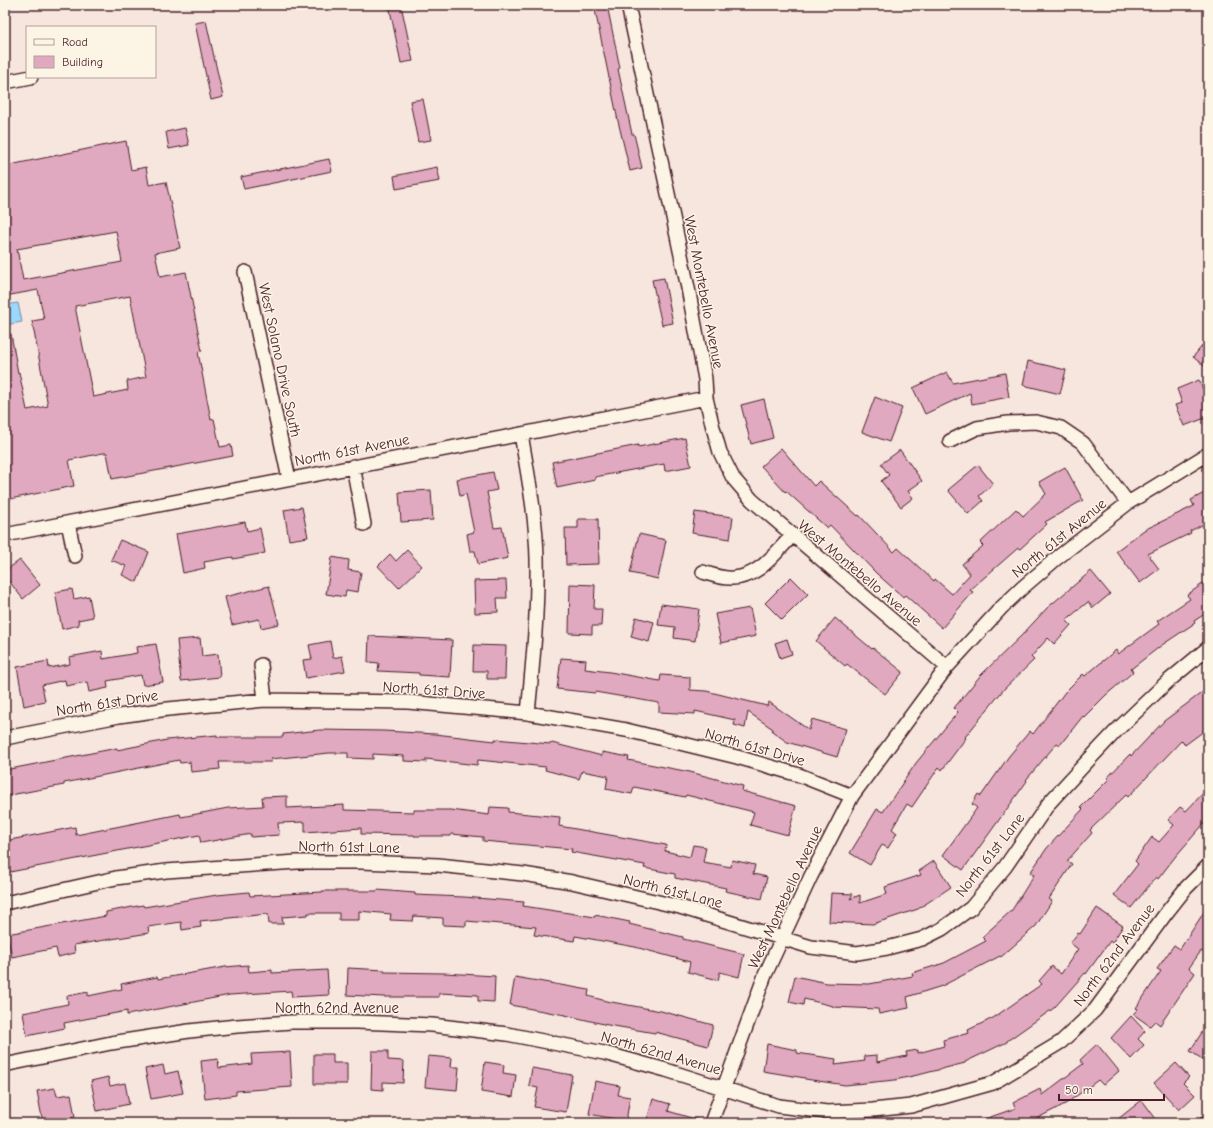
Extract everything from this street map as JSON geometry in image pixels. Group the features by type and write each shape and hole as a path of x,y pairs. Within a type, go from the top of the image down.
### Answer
{"street":[{"name":"West Montebello Avenue","path":"628,5 688,288 705,379 706,398 720,452 733,478 752,500 792,536 947,667 852,796 810,876 765,975 711,1123"},
{"path":"5,82 26,78"},
{"name":"West Solano Drive South","path":"245,272 289,479"},
{"name":"North 61st Avenue","path":"5,535 706,398"},
{"path":"950,441 977,428 1008,423 1036,422 1061,428 1083,443 1128,503"},
{"path":"521,434 531,495 537,558 535,640 528,713"},
{"name":"North 61st Avenue","path":"947,667 1001,608 1057,558 1128,503 1208,454"},
{"path":"353,466 364,524"},
{"path":"68,523 75,556"},
{"path":"703,572 732,578 749,574 760,569 792,536"},
{"name":"North 61st Lane","path":"5,903 116,878 166,870 297,862 361,862 438,865 523,874 572,882 680,907 811,947 857,953 887,948 922,939 942,929 971,908 1005,867 1049,803 1116,731 1166,683 1208,648"},
{"path":"261,665 264,700"},
{"name":"North 61st Drive","path":"5,738 119,716 168,709 264,700 408,702 528,713 669,739 799,776 852,796"},
{"name":"North 62nd Avenue","path":"9,1064 111,1043 188,1031 291,1022 357,1022 432,1025 508,1034 604,1053 723,1087 779,1106 827,1112 873,1110 911,1106 993,1083 1061,1042 1095,1010 1167,912 1186,888 1208,866"}],"water":[{"path":"18,303 22,322 5,325 5,305"}],"building":[{"path":"389,5 401,5 413,61 401,63"},
{"path":"594,5 607,5 620,68 618,69 632,134 634,134 642,168 630,171"},
{"path":"206,21 223,97 211,100 195,23"},
{"path":"423,99 431,140 418,142 410,101"},
{"path":"185,128 189,145 169,149 166,132"},
{"path":"126,141 131,170 146,167 149,185 166,182 180,248 155,253 160,277 186,272 202,351 198,352 211,420 214,419 220,447 231,445 233,456 112,479 107,453 103,453 69,460 74,486 5,500 5,335 11,334 27,410 48,406 32,321 44,319 38,290 5,296 5,166","holes":["116,231 122,262 23,280 17,249","130,296 146,377 127,381 128,390 93,397 75,306"]},
{"path":"329,159 332,171 244,189 241,177"},
{"path":"437,167 440,181 396,189 394,176"},
{"path":"664,278 673,323 662,325 652,280"},
{"path":"1208,339 1208,369 1193,357"},
{"path":"1028,361 1066,370 1060,394 1023,385"},
{"path":"947,372 953,383 1005,373 1009,397 972,404 970,393 925,414 913,388"},
{"path":"1199,380 1208,402 1208,417 1184,426 1175,405 1182,403 1177,389"},
{"path":"875,397 902,408 889,442 862,432"},
{"path":"764,399 773,438 751,444 741,405"},
{"path":"685,438 691,466 665,471 664,464 595,477 595,480 557,488 552,462 638,445 638,447"},
{"path":"781,448 814,486 819,481 858,516 859,515 894,552 898,548 934,581 935,579 952,594 970,574 962,564 983,546 980,543 1016,509 1023,516 1046,494 1039,482 1065,467 1083,500 1045,522 1047,524 1020,549 1018,548 970,590 973,592 942,628 905,595 903,597 876,573 830,525 827,528 786,491 785,492 761,466"},
{"path":"900,450 922,481 908,491 913,498 901,507 881,481 889,475 881,464"},
{"path":"978,465 993,484 979,496 983,501 968,514 948,490"},
{"path":"493,472 497,490 487,492 494,528 502,527 508,558 478,564 475,551 470,551 467,534 474,532 466,494 460,496 457,479"},
{"path":"431,490 433,520 401,522 399,492"},
{"path":"1208,491 1208,522 1190,531 1191,533 1148,554 1159,569 1140,583 1116,551 1144,530 1194,506 1191,500"},
{"path":"302,507 308,537 289,540 284,510"},
{"path":"695,512 733,517 730,539 692,533"},
{"path":"578,519 598,519 599,564 566,565 565,528 578,528"},
{"path":"245,522 247,531 260,528 265,553 233,559 233,557 204,562 205,568 183,573 176,534"},
{"path":"639,534 666,540 658,579 630,573"},
{"path":"120,540 149,552 137,582 122,575 126,566 111,560"},
{"path":"407,550 422,566 399,588 378,566 390,554 396,561"},
{"path":"332,557 349,560 348,570 361,572 358,592 346,590 345,597 326,594"},
{"path":"20,560 40,585 23,599 5,576 5,571"},
{"path":"1091,571 1110,594 1093,608 1088,602 1066,620 1071,625 1054,644 1048,638 1031,657 1034,660 1004,689 965,737 966,738 942,770 939,767 912,807 907,804 892,829 897,833 888,848 882,845 870,865 850,853 877,809 883,812 916,763 958,712 954,708 980,676 1047,608"},
{"path":"791,577 808,594 782,620 765,603"},
{"path":"506,580 507,598 497,598 498,612 475,613 474,581"},
{"path":"1208,580 1208,612 1131,669 1133,672 1106,695 1084,717 1083,716 1060,745 1057,743 1026,780 1027,781 963,870 943,855 977,808 972,804 978,794 981,796 1009,756 1030,731 1033,734 1065,692 1083,674 1085,676 1116,650 1118,654 1159,624 1157,621 1190,599 1187,595"},
{"path":"570,584 595,585 594,609 602,609 601,626 592,626 592,634 569,633"},
{"path":"269,586 279,624 261,628 259,619 232,625 225,597"},
{"path":"72,589 74,599 89,596 93,617 78,620 79,625 62,629 55,592"},
{"path":"661,604 699,609 695,641 674,638 675,627 658,625"},
{"path":"750,608 756,636 721,643 715,614"},
{"path":"636,617 654,622 649,642 631,637"},
{"path":"835,618 872,649 873,648 903,672 885,694 847,664 845,666 816,641"},
{"path":"369,636 452,640 450,677 419,675 419,673 378,671 379,663 368,662"},
{"path":"200,638 202,656 218,654 220,677 181,681 177,640"},
{"path":"787,639 792,654 780,658 775,643"},
{"path":"330,641 333,658 342,656 345,671 306,678 303,660 312,659 309,645"},
{"path":"156,644 163,682 143,685 141,675 107,681 108,688 89,692 87,682 66,686 65,680 42,685 45,701 24,706 17,667 48,661 49,668 70,664 69,657 102,651 103,659 137,653 136,647"},
{"path":"474,645 506,646 505,679 487,679 487,671 473,671"},
{"path":"561,658 586,660 585,669 660,681 661,675 690,677 690,690 706,691 767,706 769,702 809,730 812,719 846,729 837,757 787,742 772,731 773,729 748,712 745,728 734,725 735,720 695,711 695,714 659,712 659,703 595,692 557,689"},
{"path":"1208,688 1208,728 1185,745 1182,740 1128,797 1126,795 1090,830 1092,833 1067,861 1072,864 1049,899 1052,901 1036,926 1001,957 1000,956 942,986 907,997 909,1008 879,1014 878,1009 833,1007 804,999 803,1005 789,1002 795,976 827,983 869,984 913,976 912,973 944,963 986,941 982,937 1012,910 1034,875 1030,873 1047,848 1083,809 1081,807 1109,779 1107,778 1130,754 1131,756 1164,721"},
{"path":"320,730 384,731 435,734 495,741 495,739 552,743 602,756 602,752 629,757 628,760 690,772 743,786 742,791 796,806 788,835 750,825 754,812 686,795 685,797 634,787 632,794 606,789 608,776 582,771 579,779 545,770 546,767 478,760 477,765 426,759 426,762 404,761 404,756 373,754 373,759 348,758 348,753 329,753 271,759 271,762 219,762 220,769 191,772 190,762 180,763 179,760 5,796 5,770 117,748 117,750 167,740 217,735 217,737 283,737 283,734"},
{"path":"1208,788 1208,819 1158,879 1156,877 1131,908 1114,895 1138,864 1135,861 1152,837 1159,842 1174,825 1168,820 1180,807 1186,811"},
{"path":"287,796 287,808 344,805 344,810 414,812 414,810 451,810 489,815 490,807 508,808 508,812 560,817 559,826 666,845 665,851 690,857 693,845 706,847 703,862 731,867 732,860 755,865 753,874 767,877 762,899 725,891 726,888 675,878 675,874 644,868 645,865 571,852 572,849 483,841 483,837 451,834 451,836 414,836 361,834 361,828 305,832 305,822 278,823 279,835 251,837 251,834 201,843 199,835 5,873 5,841 75,827 76,835 180,814 181,817 228,808 263,806 262,797"},
{"path":"934,861 951,887 918,909 873,924 829,922 831,893 853,894 850,899 860,895 860,903 887,894 885,887 921,875 919,871"},
{"path":"377,890 415,893 415,895 524,902 523,906 595,917 595,915 630,922 629,924 744,954 739,977 720,972 718,980 688,972 690,962 635,947 575,936 574,941 534,935 536,927 466,921 466,926 443,925 443,918 414,916 413,921 390,920 391,914 359,911 359,920 339,920 339,913 308,913 308,915 282,917 283,924 269,924 268,914 200,921 201,927 182,930 181,922 148,927 149,933 74,945 75,953 58,957 56,948 12,957 7,934 106,916 106,912 143,905 144,907 217,895 249,892 250,896 322,891"},
{"path":"1208,906 1208,955 1201,951 1189,968 1195,973 1160,1025 1155,1021 1150,1026 1133,1014 1138,1009 1136,1008 1161,971 1157,969 1174,945 1180,949"},
{"path":"1097,908 1123,926 1112,943 1110,941 1086,974 1085,973 1054,1008 1007,1042 965,1063 895,1080 845,1085 763,1071 767,1044 797,1050 797,1053 836,1059 835,1065 865,1061 864,1056 877,1055 877,1062 907,1056 906,1052 918,1050 918,1053 944,1046 943,1040 969,1033 968,1030 993,1018 1042,984 1039,981 1052,966 1061,974 1078,949 1070,943 1078,933 1080,934"},
{"path":"248,965 249,972 272,970 272,973 327,970 329,995 292,997 291,991 230,995 127,1015 127,1011 64,1023 65,1028 27,1036 23,1013 68,1004 67,996 88,992 88,996 122,989 121,984 157,977 158,979 225,967"},
{"path":"348,968 385,970 384,972 495,976 494,1002 478,1001 478,995 439,993 439,997 383,997 347,995"},
{"path":"515,977 589,990 588,996 606,1001 661,1011 713,1025 708,1046 655,1032 608,1025 510,1005"},
{"path":"1131,1016 1145,1031 1138,1039 1144,1045 1131,1059 1111,1038"},
{"path":"1208,1023 1208,1063 1190,1051"},
{"path":"1097,1044 1119,1071 1103,1085 1098,1080 1067,1103 1028,1123 979,1123 979,1121 1016,1108 1013,1103 1040,1089 1042,1095 1083,1064 1080,1060"},
{"path":"372,1051 388,1051 388,1060 404,1061 403,1083 383,1082 383,1090 371,1089"},
{"path":"290,1052 292,1087 236,1091 236,1095 205,1099 201,1061 218,1059 219,1068 252,1064 251,1054"},
{"path":"314,1054 333,1054 333,1063 347,1063 347,1084 314,1084"},
{"path":"428,1056 452,1058 451,1067 459,1067 457,1090 425,1087"},
{"path":"485,1062 504,1065 503,1073 516,1075 513,1097 481,1092"},
{"path":"1176,1063 1189,1077 1183,1083 1195,1095 1179,1110 1154,1083"},
{"path":"163,1065 165,1074 178,1071 183,1093 151,1099 145,1069"},
{"path":"532,1068 572,1075 566,1112 534,1107 538,1088 529,1086"},
{"path":"108,1077 110,1086 125,1083 129,1104 97,1111 91,1081"},
{"path":"595,1081 620,1086 618,1095 630,1097 626,1121 589,1114"},
{"path":"55,1088 57,1096 71,1094 75,1117 43,1123 37,1091"},
{"path":"653,1099 670,1104 668,1111 698,1120 698,1123 646,1123"},
{"path":"1142,1100 1159,1123 1113,1123"}]}
